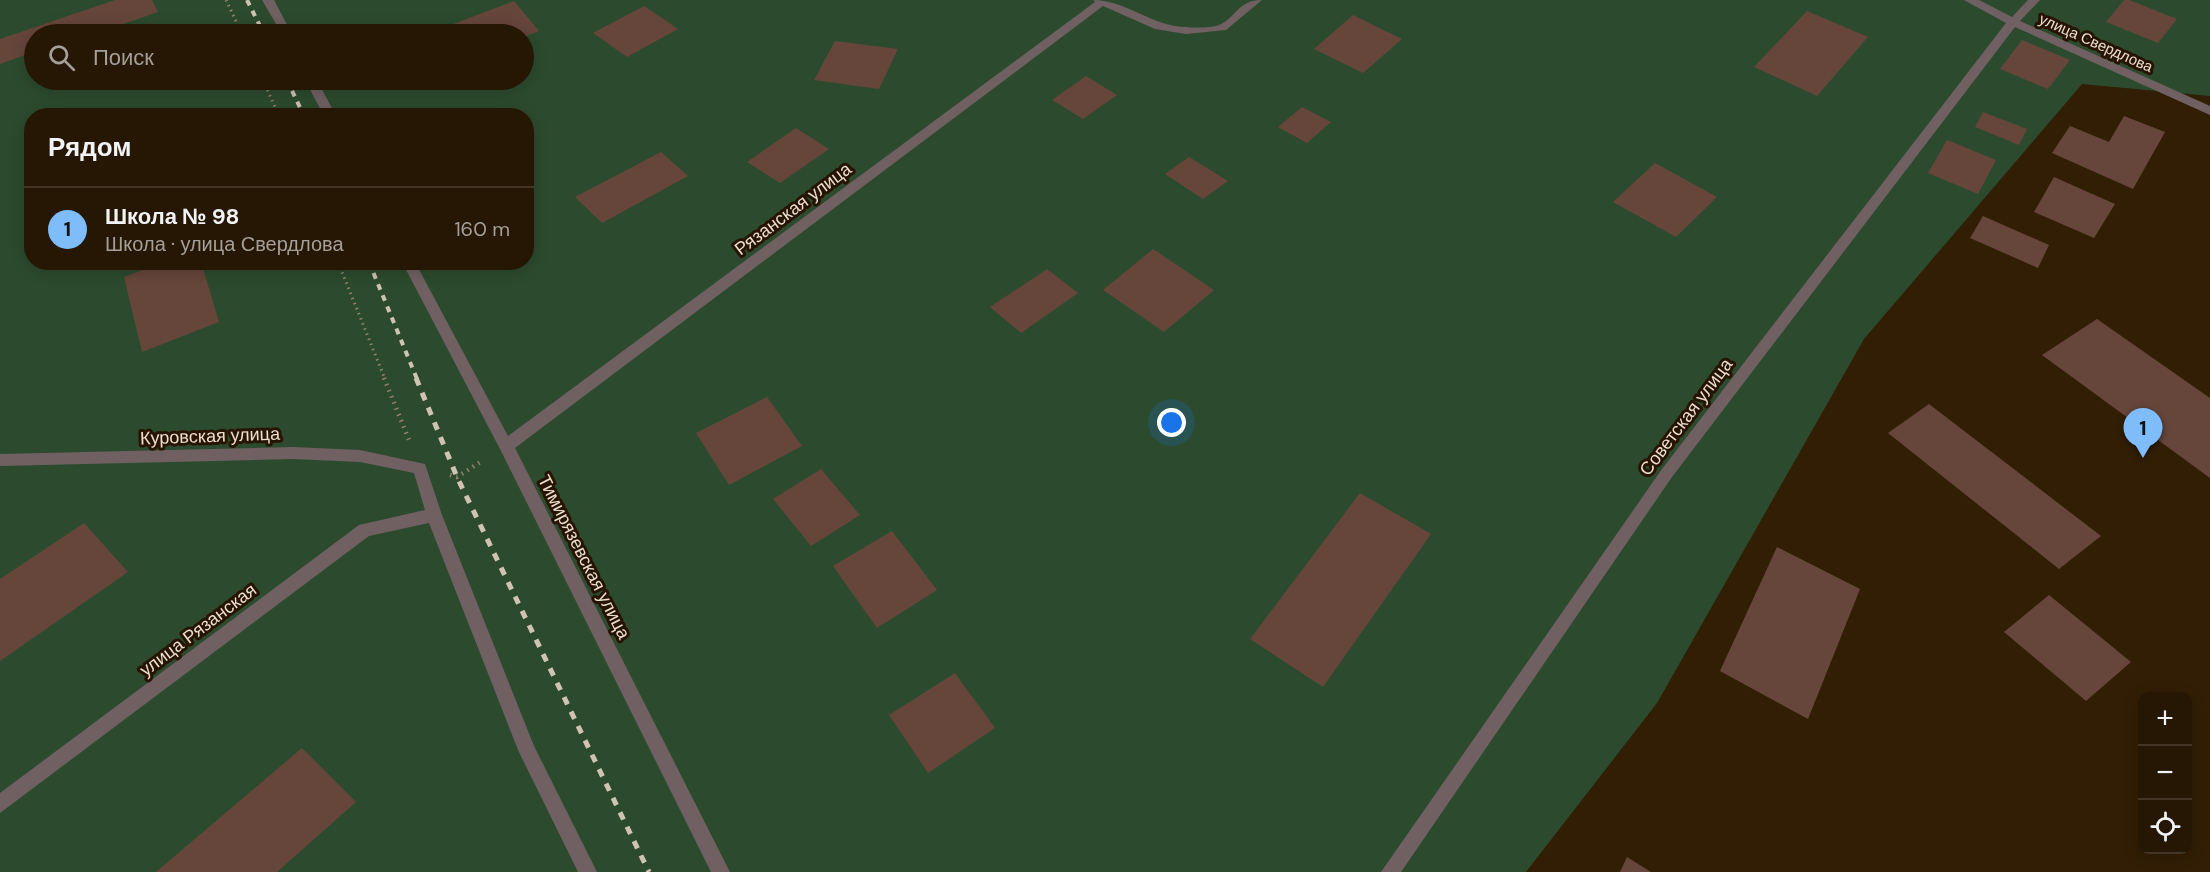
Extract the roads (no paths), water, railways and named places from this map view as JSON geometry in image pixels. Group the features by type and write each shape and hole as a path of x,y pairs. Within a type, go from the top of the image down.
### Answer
{"street":[{"path":"268,0 281,24"},
{"path":"1100,1 1159,27 1186,32 1222,28 1256,0"},
{"name":"улица Свердлова","path":"1970,0 2013,22 2210,111"},
{"name":"Советская улица","path":"1390,872 1667,473 2013,22 2034,0"},
{"name":"Рязанская улица","path":"506,446 1100,1"},
{"path":"316,90 326,108"},
{"name":"Тимирязевская улица","path":"412,270 506,446 721,872"},
{"name":"Куровская улица","path":"0,460 294,453 360,456 420,468 434,515"},
{"path":"434,515 527,750 588,872"},
{"name":"улица Рязанская","path":"0,804 365,530 434,515"}],"railway":[{"path":"247,0 259,24"},
{"path":"292,90 300,108"},
{"path":"372,270 417,379"},
{"path":"416,378 457,477 649,872"}],"place":[{"name":"Школа № 98","path":"2143,458"}]}
